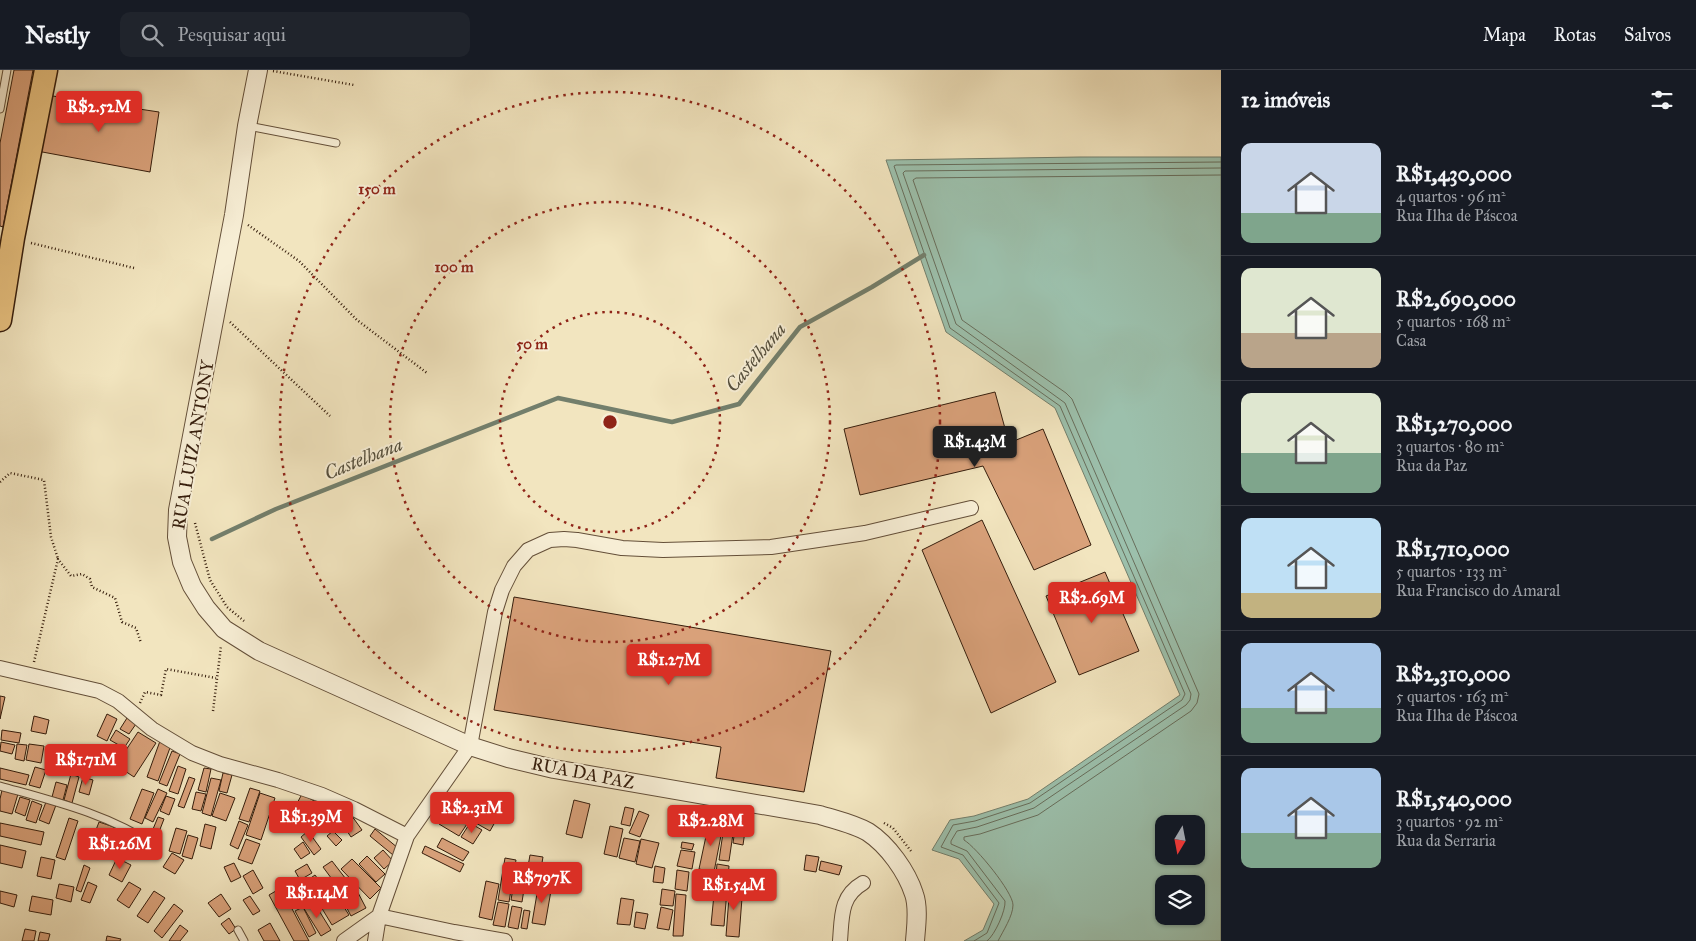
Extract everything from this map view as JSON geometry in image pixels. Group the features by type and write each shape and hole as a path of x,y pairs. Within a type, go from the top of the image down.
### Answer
{"highway":[{"path":"0,320 13,238 46,70"}],"street":[{"name":"RUA LUIZ ANTONY","path":"266,71 247,126 234,215 178,510 177,537 182,562 192,586 206,608 224,629 259,651 470,746"},
{"path":"376,941 380,916 407,836 470,746 495,612 502,590 514,566 528,550 550,540 564,539 622,548 663,550 771,547 865,533 971,508"},
{"path":"0,668 98,691 118,701 136,717 174,744 192,753 220,764 278,780 322,795 407,836"},
{"name":"RUA DA PAZ","path":"470,746 508,758 554,769 820,815 844,822 867,832 879,841 893,857 906,876 915,895 915,941"},
{"path":"840,941 846,897 853,888 863,882"},
{"path":"344,941 380,916 505,941"}],"lane":[{"path":"0,108 8,70"},
{"path":"247,126 336,143"},
{"path":"0,786 116,823 154,845"},
{"path":"238,930 244,941"}],"path":[{"path":"266,71 354,85"},
{"path":"234,215 299,261 357,320 427,373"},
{"path":"13,238 134,268"},
{"path":"216,309 330,416"},
{"path":"0,482 10,473 44,480 52,537 58,559 71,576 82,574 90,579 92,587 115,598 122,622 136,628 141,643"},
{"path":"194,517 210,580 227,606 248,625"},
{"path":"31,675 58,559"},
{"path":"212,711 224,629"},
{"path":"136,717 144,692 161,695 166,669 216,678"},
{"path":"879,819 893,828 912,853"}],"water":[{"path":"1221,157 1221,941 964,941 983,930 994,904 959,859 932,850 950,820 974,816 1028,799 1180,695 1055,408 946,332 886,160"}],"building":[{"path":"14,70 33,70 3,227 0,226 0,143"},
{"path":"46,95 159,112 150,172 37,151"},
{"path":"995,392 1009,443 1043,429 1091,545 1034,570 983,466 860,495 844,429"},
{"path":"982,520 1056,682 991,713 922,550"},
{"path":"1105,572 1139,651 1079,675 1046,596"},
{"path":"514,597 831,651 804,792 716,778 721,747 494,710"},
{"path":"0,696 5,697 0,719"},
{"path":"107,714 117,719 107,741 97,736"},
{"path":"34,716 49,720 46,734 31,731"},
{"path":"127,718 136,724 129,734 120,729"},
{"path":"2,730 21,733 19,743 1,740"},
{"path":"116,730 130,739 124,748 110,740"},
{"path":"138,732 156,743 134,777 116,765"},
{"path":"160,741 171,745 158,781 147,777"},
{"path":"1,742 15,745 12,754 0,751"},
{"path":"17,744 27,745 24,761 15,759"},
{"path":"29,744 44,746 41,763 26,760"},
{"path":"64,749 75,751 70,771 59,769"},
{"path":"172,751 180,754 167,786 159,783"},
{"path":"178,766 186,769 178,794 169,791"},
{"path":"35,767 46,770 40,788 29,785"},
{"path":"0,768 29,775 26,785 0,779"},
{"path":"204,768 211,769 206,792 198,790"},
{"path":"223,773 232,775 227,793 219,791"},
{"path":"71,774 79,777 72,803 64,800"},
{"path":"83,777 93,780 89,795 79,792"},
{"path":"189,777 195,779 184,808 178,806"},
{"path":"211,778 221,780 211,816 202,813"},
{"path":"56,782 67,785 63,800 52,797"},
{"path":"250,788 260,791 249,822 239,819"},
{"path":"142,789 154,793 142,824 130,819"},
{"path":"158,789 167,793 153,822 145,818"},
{"path":"2,790 18,794 12,814 0,811"},
{"path":"196,792 206,794 201,811 192,809"},
{"path":"220,793 235,798 226,821 212,816"},
{"path":"260,793 275,798 261,840 246,835"},
{"path":"302,794 316,802 300,832 286,824"},
{"path":"166,796 175,799 169,815 160,811"},
{"path":"20,797 30,800 25,816 15,812"},
{"path":"574,800 590,804 582,838 566,834"},
{"path":"32,801 42,805 36,823 26,820"},
{"path":"46,802 56,805 49,824 39,820"},
{"path":"483,806 499,815 490,831 474,822"},
{"path":"625,807 634,809 630,826 621,824"},
{"path":"321,808 332,819 320,830 309,819"},
{"path":"446,811 467,824 459,836 439,824"},
{"path":"639,811 649,815 640,837 629,833"},
{"path":"349,812 362,830 351,837 339,819"},
{"path":"158,817 164,819 157,837 151,834"},
{"path":"69,818 78,821 65,860 56,857"},
{"path":"685,819 697,822 694,836 682,834"},
{"path":"239,821 248,825 238,849 230,845"},
{"path":"99,822 114,827 103,856 88,851"},
{"path":"709,822 723,825 714,872 699,869"},
{"path":"0,823 44,832 41,845 0,836"},
{"path":"470,823 482,830 473,844 461,837"},
{"path":"205,824 216,827 211,849 200,846"},
{"path":"610,826 623,829 617,857 604,854"},
{"path":"724,826 734,827 729,861 719,860"},
{"path":"176,828 187,831 180,854 169,851"},
{"path":"375,829 398,848 393,855 370,836"},
{"path":"735,829 745,831 743,845 733,843"},
{"path":"308,831 321,849 314,855 301,837"},
{"path":"333,831 342,840 336,846 327,836"},
{"path":"188,835 198,838 192,859 182,856"},
{"path":"442,838 469,852 463,861 437,847"},
{"path":"624,838 640,841 635,862 619,858"},
{"path":"246,839 260,844 252,864 238,859"},
{"path":"641,839 659,843 652,868 636,864"},
{"path":"303,842 310,853 301,859 294,849"},
{"path":"682,842 694,844 692,850 681,848"},
{"path":"0,845 26,851 22,868 0,863"},
{"path":"425,846 464,864 460,872 422,853"},
{"path":"383,850 393,861 384,869 374,858"},
{"path":"681,850 695,852 692,869 677,866"},
{"path":"172,853 184,860 175,874 163,867"},
{"path":"530,855 543,857 539,880 526,878"},
{"path":"806,855 819,857 816,872 804,870"},
{"path":"367,856 385,874 376,882 359,864"},
{"path":"41,857 55,860 51,879 37,876"},
{"path":"117,858 131,865 122,882 109,875"},
{"path":"505,858 516,860 509,902 498,900"},
{"path":"352,859 381,888 370,899 341,869"},
{"path":"332,861 349,883 340,890 323,867"},
{"path":"821,861 842,866 839,875 819,870"},
{"path":"234,863 241,877 231,882 224,867"},
{"path":"307,864 312,873 300,880 295,871"},
{"path":"717,864 729,866 724,926 711,925"},
{"path":"84,865 90,868 81,892 76,890"},
{"path":"655,866 665,868 663,883 653,882"},
{"path":"253,870 263,888 253,894 243,876"},
{"path":"677,870 689,872 687,891 675,889"},
{"path":"315,875 320,882 310,889 305,882"},
{"path":"486,881 499,884 492,920 479,917"},
{"path":"88,882 97,886 90,903 81,900"},
{"path":"129,882 141,889 129,908 117,900"},
{"path":"328,882 349,915 332,925 312,892"},
{"path":"514,882 525,883 522,902 511,900"},
{"path":"539,882 552,885 545,925 532,923"},
{"path":"59,884 74,887 71,902 56,898"},
{"path":"730,884 743,885 739,937 726,936"},
{"path":"354,885 366,908 351,916 339,893"},
{"path":"281,888 309,941 294,941 269,895"},
{"path":"662,889 675,891 673,906 660,905"},
{"path":"0,891 17,895 14,907 0,903"},
{"path":"154,891 165,898 148,923 137,916"},
{"path":"221,894 231,909 219,917 208,903"},
{"path":"676,894 686,895 683,936 673,936"},
{"path":"32,896 53,900 51,915 29,911"},
{"path":"250,896 260,911 253,915 243,900"},
{"path":"621,898 634,900 630,925 617,924"},
{"path":"313,901 331,930 321,936 303,907"},
{"path":"498,902 509,904 505,927 493,925"},
{"path":"174,904 183,911 162,938 154,931"},
{"path":"512,906 522,908 518,929 508,927"},
{"path":"303,907 316,933 309,937 295,911"},
{"path":"661,907 673,910 669,930 657,928"},
{"path":"524,910 530,911 527,929 521,928"},
{"path":"636,912 648,914 645,929 634,927"},
{"path":"229,918 236,929 229,934 221,924"},
{"path":"270,923 280,941 264,941 258,930"},
{"path":"180,925 188,931 180,941 169,941"},
{"path":"25,929 36,931 34,941 22,941"},
{"path":"40,932 50,934 48,941 38,941"},
{"path":"107,936 121,939 120,941 106,941"}],"waterway":[{"name":"Castelhana","path":"212,539 276,509 558,398 672,422 739,404 800,327 872,287 924,255"}]}
